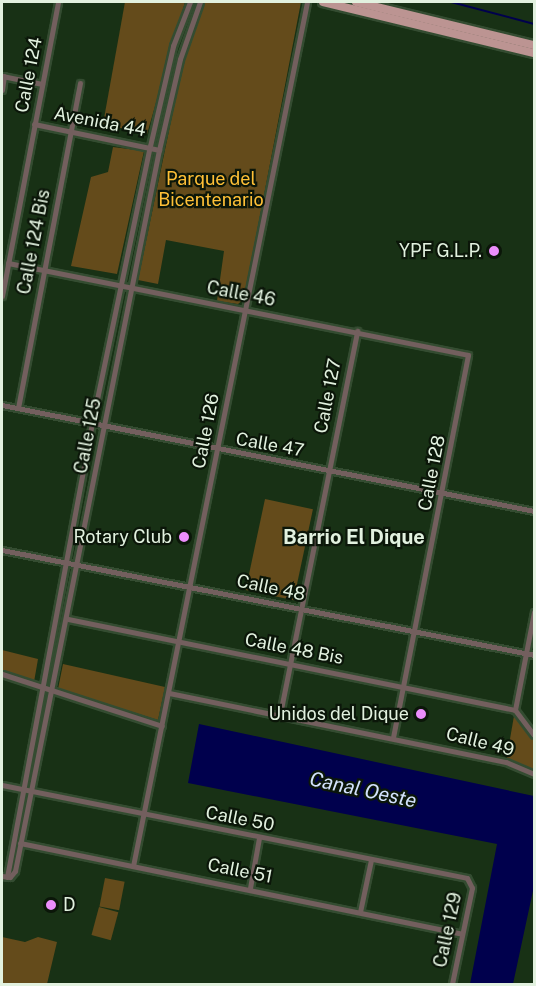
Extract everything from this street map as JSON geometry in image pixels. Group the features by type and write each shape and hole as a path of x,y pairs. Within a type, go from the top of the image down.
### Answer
{"main road":[{"path":"323,2 534,53"},
{"path":"356,2 534,45"}],"street":[{"name":"Calle 124","path":"2,296 58,2"},
{"name":"Calle 125","path":"6,877 92,423 150,146 173,46 190,2"},
{"name":"Calle 125","path":"6,877 15,872 33,791 159,150 180,59 200,2"},
{"name":"Calle 126","path":"134,866 307,2"},
{"path":"2,90 3,76 42,84"},
{"name":"Calle 124 Bis","path":"18,408 80,83"},
{"name":"Avenida 44","path":"34,124 150,146 159,150"},
{"name":"Calle 46","path":"8,263 468,355"},
{"name":"Calle 127","path":"280,714 357,331"},
{"name":"Calle 128","path":"393,737 443,493 468,355"},
{"name":"Calle 47","path":"2,405 218,450 534,511"},
{"name":"Calle 48","path":"2,550 534,655"},
{"path":"534,612 515,710 534,735"},
{"name":"Calle 48 Bis","path":"68,619 515,710"},
{"path":"2,674 162,726"},
{"name":"Calle 49","path":"169,693 393,737 506,762 534,774"},
{"name":"Calle 50","path":"2,785 145,816 467,878 472,882"},
{"path":"250,888 259,838"},
{"name":"Calle 51","path":"12,842 250,888 462,934"},
{"path":"360,912 371,860"},
{"name":"Calle 129","path":"452,984 472,882"}],"green space":[{"path":"125,2 185,2 147,134 103,124"},
{"name":"Parque del Bicentenario","path":"202,2 301,2 244,299 238,304 217,301 224,251 166,240 158,284 138,280 182,68"},
{"path":"113,147 144,151 117,274 71,266 91,177 108,172"},
{"path":"265,499 313,509 294,600 246,590"},
{"path":"2,650 38,659 34,682 2,671"},
{"path":"63,664 165,687 158,720 58,689"},
{"path":"515,710 534,737 534,774 506,762"},
{"path":"105,878 125,882 119,910 99,906"},
{"path":"99,907 118,912 111,940 91,935"},
{"path":"2,937 25,942 38,937 57,942 47,984 2,984"}],"water":[{"name":"Canal Oeste","path":"199,724 534,796 534,886 513,984 470,984 497,844 188,783"}],"waterway":[{"path":"451,2 534,24"}],"place":[{"name":"YPF G.L.P.","path":"494,251"},
{"name":"Rotary Club","path":"184,537"},
{"name":"Unidos del Dique","path":"421,714"},
{"name":"D","path":"51,905"}],"district":[{"name":"Barrio El Dique","path":"354,537"}]}
